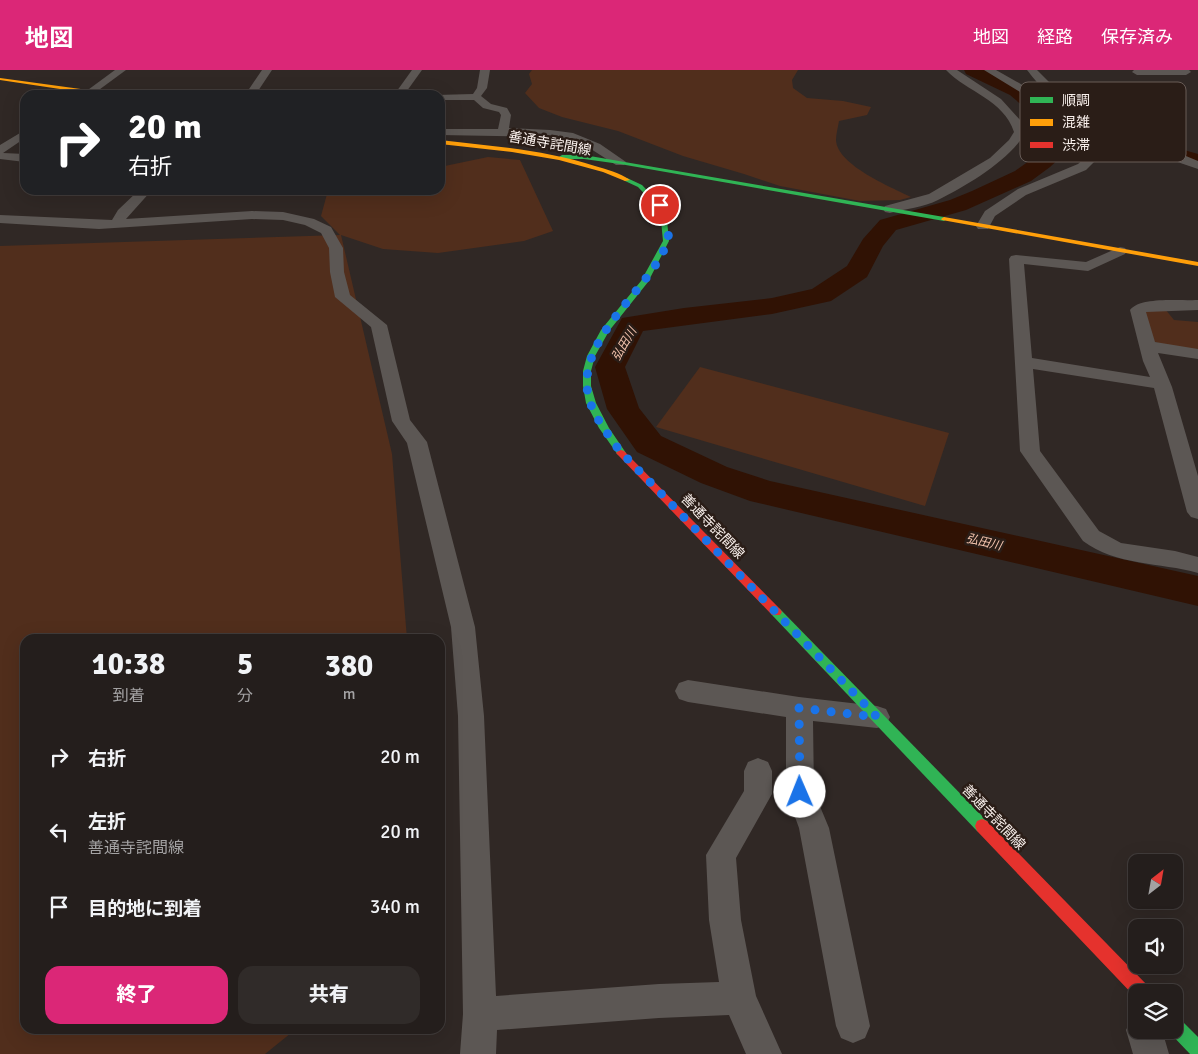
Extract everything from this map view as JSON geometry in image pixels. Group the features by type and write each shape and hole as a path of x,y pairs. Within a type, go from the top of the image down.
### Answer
{"main road":[{"path":"0,79 65,90"},
{"name":"善通寺詫間線","path":"445,143 562,157 592,165 629,180 646,191 660,205 668,220 668,236 661,257 645,281 612,320 598,341 588,363 587,387 595,414 619,450 877,717 1128,984"},
{"path":"562,157 584,157 620,162 1198,264"},
{"path":"629,180 662,170"},
{"path":"1183,1034 1198,1050"}],"street":[{"path":"94,90 121,70"},
{"path":"254,90 266,70"},
{"path":"402,90 416,70"},
{"path":"476,97 482,88 484,70"},
{"path":"894,210 905,204 921,202 934,197 1005,154 1017,141 1020,132 1017,123 998,101 951,70"},
{"path":"989,70 1020,88"},
{"path":"1032,70 1044,82"},
{"path":"1136,72 1186,73"},
{"path":"445,97 476,97 487,106 503,110 506,115 503,130 510,132"},
{"path":"445,132 549,133 572,136 602,149 620,162"},
{"path":"0,150 20,136"},
{"path":"0,156 20,158"},
{"path":"1186,159 1198,164"},
{"path":"983,226 990,214 1022,192 1082,167 1088,162"},
{"path":"117,223 141,195"},
{"path":"0,219 82,225 135,224 252,215 283,216 309,222 326,230 336,248 337,272 343,297 379,326 401,421 417,442 463,627 472,716 480,1014 478,1054"},
{"path":"1120,251 1088,267 1016,260 1030,451 1091,536 1101,544 1119,552 1168,558 1198,565"},
{"path":"1198,305 1147,306 1138,310 1148,346 1191,462 1198,512"},
{"path":"1148,346 1198,354"},
{"path":"1023,362 1162,384"},
{"path":"688,691 799,708 877,717"},
{"path":"799,708 800,792 814,828 853,1026"},
{"path":"758,771 758,794 721,855 726,920 739,998 764,1054"},
{"path":"480,1014 658,1001 739,998"},
{"path":"1147,1039 1151,1054"}],"shaded area":[{"path":"532,70 798,70 792,80 793,88 807,98 843,101 871,107 867,115 839,121 836,140 839,149 845,158 866,174 911,197 900,200 860,201 780,186 683,156 618,131 562,117 539,108 525,93 532,84 529,74"},
{"path":"488,157 520,160 553,231 524,241 438,253 383,249 341,235 392,454 407,634 20,634 20,1034 290,1034 265,1054 0,1054 0,246 340,235 321,216 327,195 445,195 445,166"},
{"path":"1165,309 1174,320 1198,322 1198,350 1163,345 1153,341 1143,311"},
{"path":"700,367 949,433 925,506 656,427"}],"waterway":[{"name":"弘田川","path":"972,70 994,79 1020,94"},
{"path":"1186,157 1198,161"},
{"name":"弘田川","path":"1044,162 1023,176 958,205 888,225 872,244 858,271 821,295 772,306 632,324 610,367 623,409 649,444 714,475 763,492 1198,591"}],"traffic: fast":[{"path":"562,157 584,157 620,162 944,219"},
{"path":"621,453 604,428 591,403 587,386 587,371 591,356 605,330 644,282 666,241 663,210 640,186 627,180"},
{"path":"776,612 982,826"},
{"path":"1183,1034 1198,1050"}],"traffic: slow":[{"path":"0,79 76,90"},
{"path":"445,143 512,150 559,158 605,171 627,180"},
{"path":"944,219 1198,264"}],"traffic: jam":[{"path":"621,453 776,612"},
{"path":"982,826 1134,984"}],"route":[{"path":"660,205 668,220 668,236 661,257 645,281 612,320 598,341 588,363 587,387 595,414 619,450 877,717 799,708 800,792"}]}
